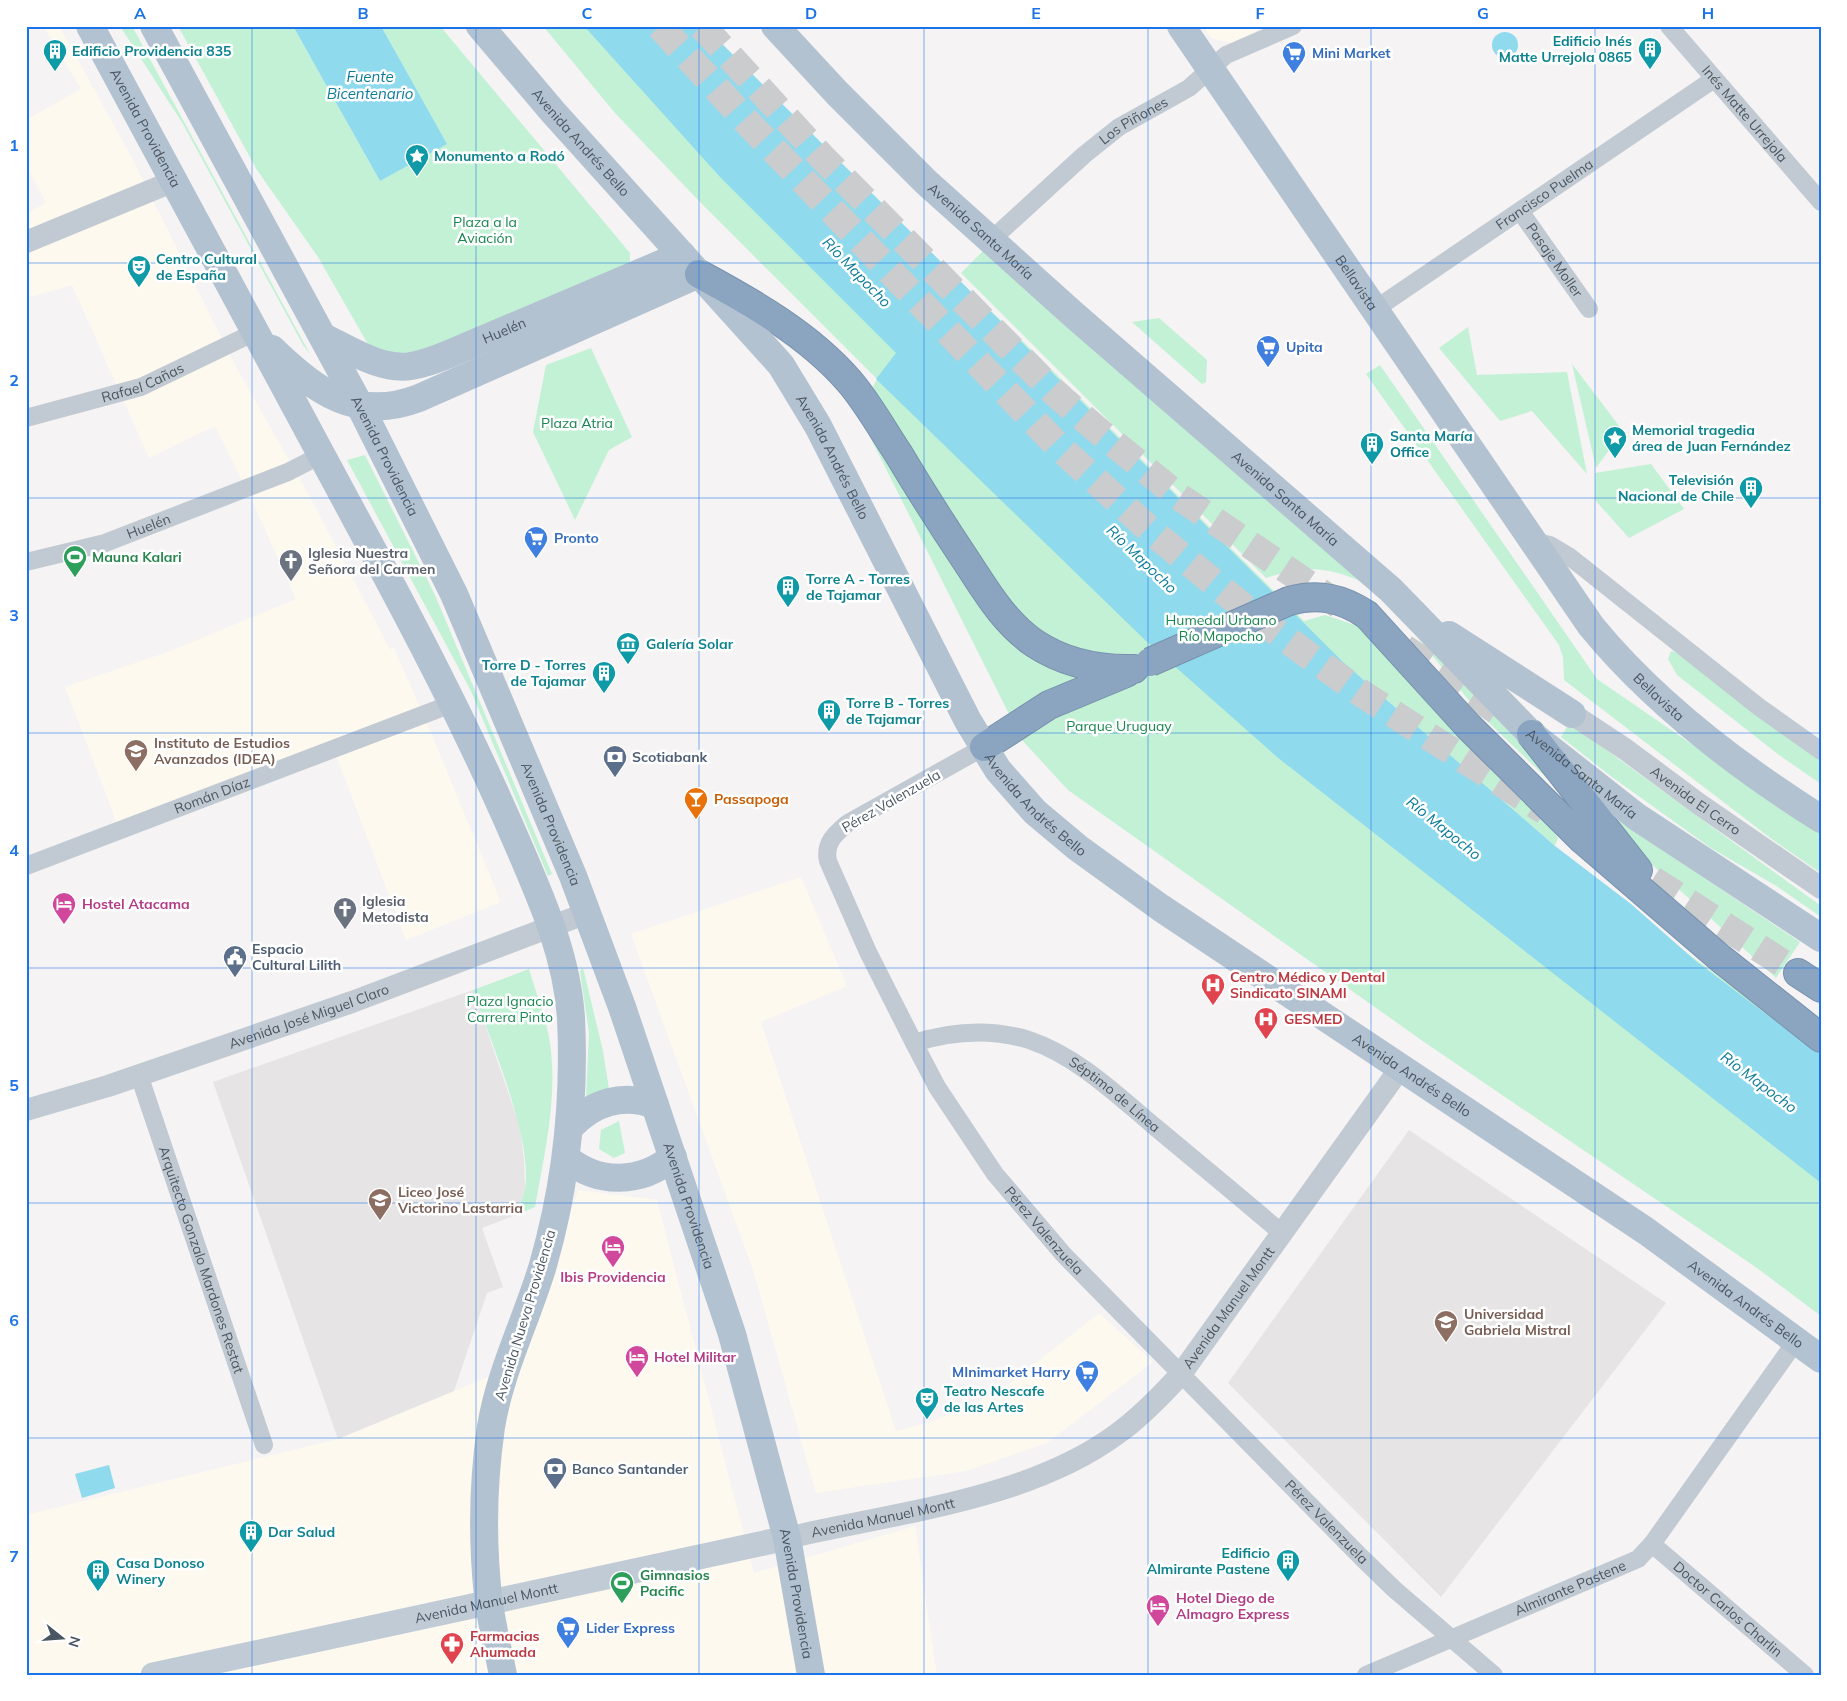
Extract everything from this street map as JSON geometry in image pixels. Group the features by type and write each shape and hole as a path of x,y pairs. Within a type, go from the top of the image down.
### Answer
{"highway":[{"path":"690,264 793,332 827,358 849,382 876,417 985,590 1006,619 1020,632 1048,651 1063,658 1098,668 1142,665"},
{"path":"984,747 1049,705 1288,601 1309,597 1332,598 1355,607 1367,615 1461,719 1544,803 1596,851 1821,1038"},
{"path":"1531,734 1615,842 1690,931"},
{"path":"1798,973 1821,988"}],"main road":[{"name":"Avenida Providencia","path":"90,26 454,703 475,746 552,927"},
{"name":"Avenida Providencia","path":"154,26 360,406 454,594 520,747 588,913 722,1300 769,1466 787,1538 812,1675"},
{"name":"Avenida Andrés Bello","path":"480,26 553,112 767,348 797,390 984,747 1013,789 1035,812 1078,848 1231,956 1646,1231 1821,1359"},
{"name":"Avenida Santa María","path":"775,26 850,106 990,241 1343,548 1419,618 1531,734 1637,817 1821,938"},
{"name":"Bellavista","path":"1181,26 1592,626 1642,682 1702,733 1821,819"},
{"name":"Huelén","path":"323,337 377,362 394,366 412,366 690,264"},
{"name":"Huelén","path":"255,332 309,383 333,396 360,406 384,408 419,398 690,264"},
{"path":"1419,618 1572,714"},
{"path":"1531,734 1547,720 1572,714"},
{"name":"Avenida Nueva Providencia","path":"503,1675 489,1602 484,1518 492,1423 502,1383 542,1268 554,1221 570,1128 571,1020 568,988 561,953 552,927"},
{"path":"570,1128 586,1112 612,1101 634,1100 655,1105"},
{"path":"566,1158 589,1172 609,1178 623,1178 650,1173 673,1157"},
{"name":"Avenida Manuel Montt","path":"153,1675 787,1538"}],"street":[{"name":"Los Piñones","path":"990,241 1103,139 1120,127 1181,93 1226,55 1293,26"},
{"name":"Inés Matte Urrejola","path":"1669,26 1821,202"},
{"name":"Francisco Puelma","path":"1374,310 1714,79"},
{"path":"26,242 174,181"},
{"name":"Pasaje Moller","path":"1520,211 1589,309"},
{"name":"Rafael Cañas","path":"26,418 141,387 255,332"},
{"name":"Huelén","path":"26,562 105,543 288,472 321,455"},
{"path":"1532,541 1550,546 1570,557 1766,712 1821,751"},
{"name":"Román Díaz","path":"26,866 454,703"},
{"name":"Avenida El Cerro","path":"1572,714 1625,749 1699,804 1821,888"},
{"name":"Pérez Valenzuela","path":"984,747 848,823 832,838 827,849 828,860 868,952 914,1043 953,1112 1012,1196 1064,1254 1374,1570 1494,1675"},
{"name":"Avenida José Miguel Claro","path":"26,1110 139,1075 352,1002 588,913"},
{"name":"Séptimo de Línea","path":"914,1043 954,1032 976,1031 1012,1036 1048,1048 1108,1087 1283,1234"},
{"name":"Avenida Manuel Montt","path":"787,1538 953,1502 1010,1486 1052,1472 1087,1454 1118,1434 1150,1406 1180,1374 1283,1234 1400,1067"},
{"name":"Arquitecto Gonzalo Mardones Restat","path":"139,1075 264,1445"},
{"name":"Almirante Pastene","path":"1366,1675 1631,1563 1646,1552 1796,1340"},
{"name":"Doctor Carlos Charlin","path":"1652,1544 1805,1675"}],"shaded area":[{"path":"43,26 59,26 67,40 132,158 235,365 309,495 390,649 394,648 501,902 406,940 334,750 120,831 65,687 173,650 296,599 255,507 215,426 149,458 72,285 26,298 26,214 46,203 26,165 26,120 81,89"},
{"path":"1203,26 1266,26 1232,43 1211,38"},
{"path":"801,877 847,986 761,1022 896,1431 933,1421 998,1393 1099,1313 1153,1362 1047,1443 966,1471 816,1493 753,1270 631,934"},
{"name":"Liceo José Victorino Lastarria","path":"473,990 520,1127 524,1160 525,1189 516,1215 482,1228 503,1287 487,1293 454,1391 338,1439 213,1082"},
{"name":"Universidad Gabriela Mistral","path":"1409,1130 1666,1303 1441,1597 1228,1383"},
{"path":"578,1190 657,1200 754,1573 915,1526 937,1675 26,1675 26,1515 338,1439 522,1363"}],"green space":[{"path":"120,26 132,26 310,354 303,345 183,124"},
{"name":"Plaza a la Aviación","path":"178,26 293,26 380,181 446,143 381,26 440,26 630,253 630,265 411,360 369,346 318,257 257,170"},
{"name":"Parque Uruguay","path":"543,26 705,26 852,178 1034,352 1304,621 1325,615 1358,626 1535,804 1558,838 1555,846 1358,675 1498,815 1821,1051 1821,1316 1757,1268 1427,1044 1068,790 1022,740 859,415 877,379 698,200 615,113"},
{"path":"983,251 1370,585 1342,574 1307,569 1266,578 961,273"},
{"path":"1159,318 1207,360 1206,382 1202,384 1132,322"},
{"path":"1468,327 1477,375 1567,372 1587,474 1532,411 1500,421 1439,348"},
{"name":"Plaza Atria","path":"591,348 632,437 609,450 575,520 533,432 546,365"},
{"path":"1572,364 1623,431 1596,468"},
{"path":"1380,365 1597,679 1821,833 1821,873 1773,840 1564,680 1563,657 1559,645 1366,374"},
{"path":"365,455 435,595 552,874 548,876 471,691 347,460"},
{"path":"1651,464 1684,509 1629,538 1595,500 1595,473"},
{"path":"1399,615 1492,710 1557,788 1481,715"},
{"path":"1671,651 1684,655 1821,759 1821,784 1779,755 1677,675 1668,659"},
{"path":"1568,725 1583,733 1821,906 1821,917 1778,887 1711,848 1612,777 1561,737"},
{"path":"1613,817 1800,942 1776,978 1648,861"},
{"path":"583,968 603,1051 609,1089 586,1100 589,1032 580,971"},
{"name":"Plaza Ignacio Carrera Pinto","path":"529,969 548,1032 551,1054 552,1097 547,1142 535,1207 516,1215 525,1189 526,1168 523,1143 508,1089 473,990"},
{"path":"619,1121 625,1153 614,1158 599,1149 601,1130"}],"water":[{"name":"Fuente Bicentenario","path":"293,26 381,26 447,144 380,181"},
{"name":"Humedal Urbano Río Mapocho","path":"584,26 704,26 1343,662 1555,846 1631,904 1697,962 1782,1026 1821,1052 1821,1183 1277,757 1145,640 876,379 896,353 720,177"},
{"path":"1505,32 1515,35 1518,45 1515,55 1505,58 1495,55 1492,45 1495,35"},
{"path":"109,1465 115,1488 82,1498 75,1474"}],"tunnel":[{"path":"660,26 749,124 1058,446 1151,531 1252,614 1364,695 1545,811"},
{"path":"702,26 821,156 1054,392 1178,496 1339,605"},
{"path":"1404,648 1505,716"},
{"path":"1617,857 1798,973"}],"place":[{"name":"Edificio Inés Matte Urrejola 0865","path":"1650,70"},
{"name":"Edificio Providencia 835","path":"55,72"},
{"name":"Mini Market","path":"1294,74"},
{"name":"Monumento a Rodó","path":"417,177"},
{"name":"Centro Cultural de España","path":"139,288"},
{"name":"Upita","path":"1268,368"},
{"name":"Memorial tragedia área de Juan Fernández","path":"1615,459"},
{"name":"Santa María Office","path":"1372,465"},
{"name":"Televisión Nacional de Chile","path":"1751,509"},
{"name":"Pronto","path":"536,559"},
{"name":"Mauna Kalari","path":"75,578"},
{"name":"Iglesia Nuestra Señora del Carmen","path":"291,582"},
{"name":"Torre A - Torres de Tajamar","path":"788,608"},
{"name":"Galería Solar","path":"628,665"},
{"name":"Torre D - Torres de Tajamar","path":"604,694"},
{"name":"Torre B - Torres de Tajamar","path":"829,732"},
{"name":"Instituto de Estudios Avanzados (IDEA)","path":"136,772"},
{"name":"Scotiabank","path":"615,778"},
{"name":"Passapoga","path":"696,820"},
{"name":"Hostel Atacama","path":"64,925"},
{"name":"Iglesia Metodista","path":"345,930"},
{"name":"Espacio Cultural Lilith","path":"235,978"},
{"name":"Centro Médico y Dental Sindicato SINAMI","path":"1213,1006"},
{"name":"GESMED","path":"1266,1040"},
{"name":"Liceo José Victorino Lastarria","path":"380,1221"},
{"name":"Ibis Providencia","path":"613,1268"},
{"name":"Universidad Gabriela Mistral","path":"1446,1343"},
{"name":"Hotel Militar","path":"637,1378"},
{"name":"MInimarket Harry","path":"1087,1393"},
{"name":"Teatro Nescafe de las Artes","path":"927,1420"},
{"name":"Banco Santander","path":"555,1490"},
{"name":"Dar Salud","path":"251,1553"},
{"name":"Edificio Almirante Pastene","path":"1288,1582"},
{"name":"Casa Donoso Winery","path":"98,1592"},
{"name":"Gimnasios Pacific","path":"622,1604"},
{"name":"Hotel Diego de Almagro Express","path":"1158,1627"},
{"name":"Lider Express","path":"568,1649"},
{"name":"Farmacias Ahumada","path":"452,1665"}],"water label":[{"name":"Río Mapocho","path":"857,272"},
{"name":"Río Mapocho","path":"1142,559"},
{"name":"Río Mapocho","path":"1444,828"},
{"name":"Río Mapocho","path":"1759,1082"}]}
